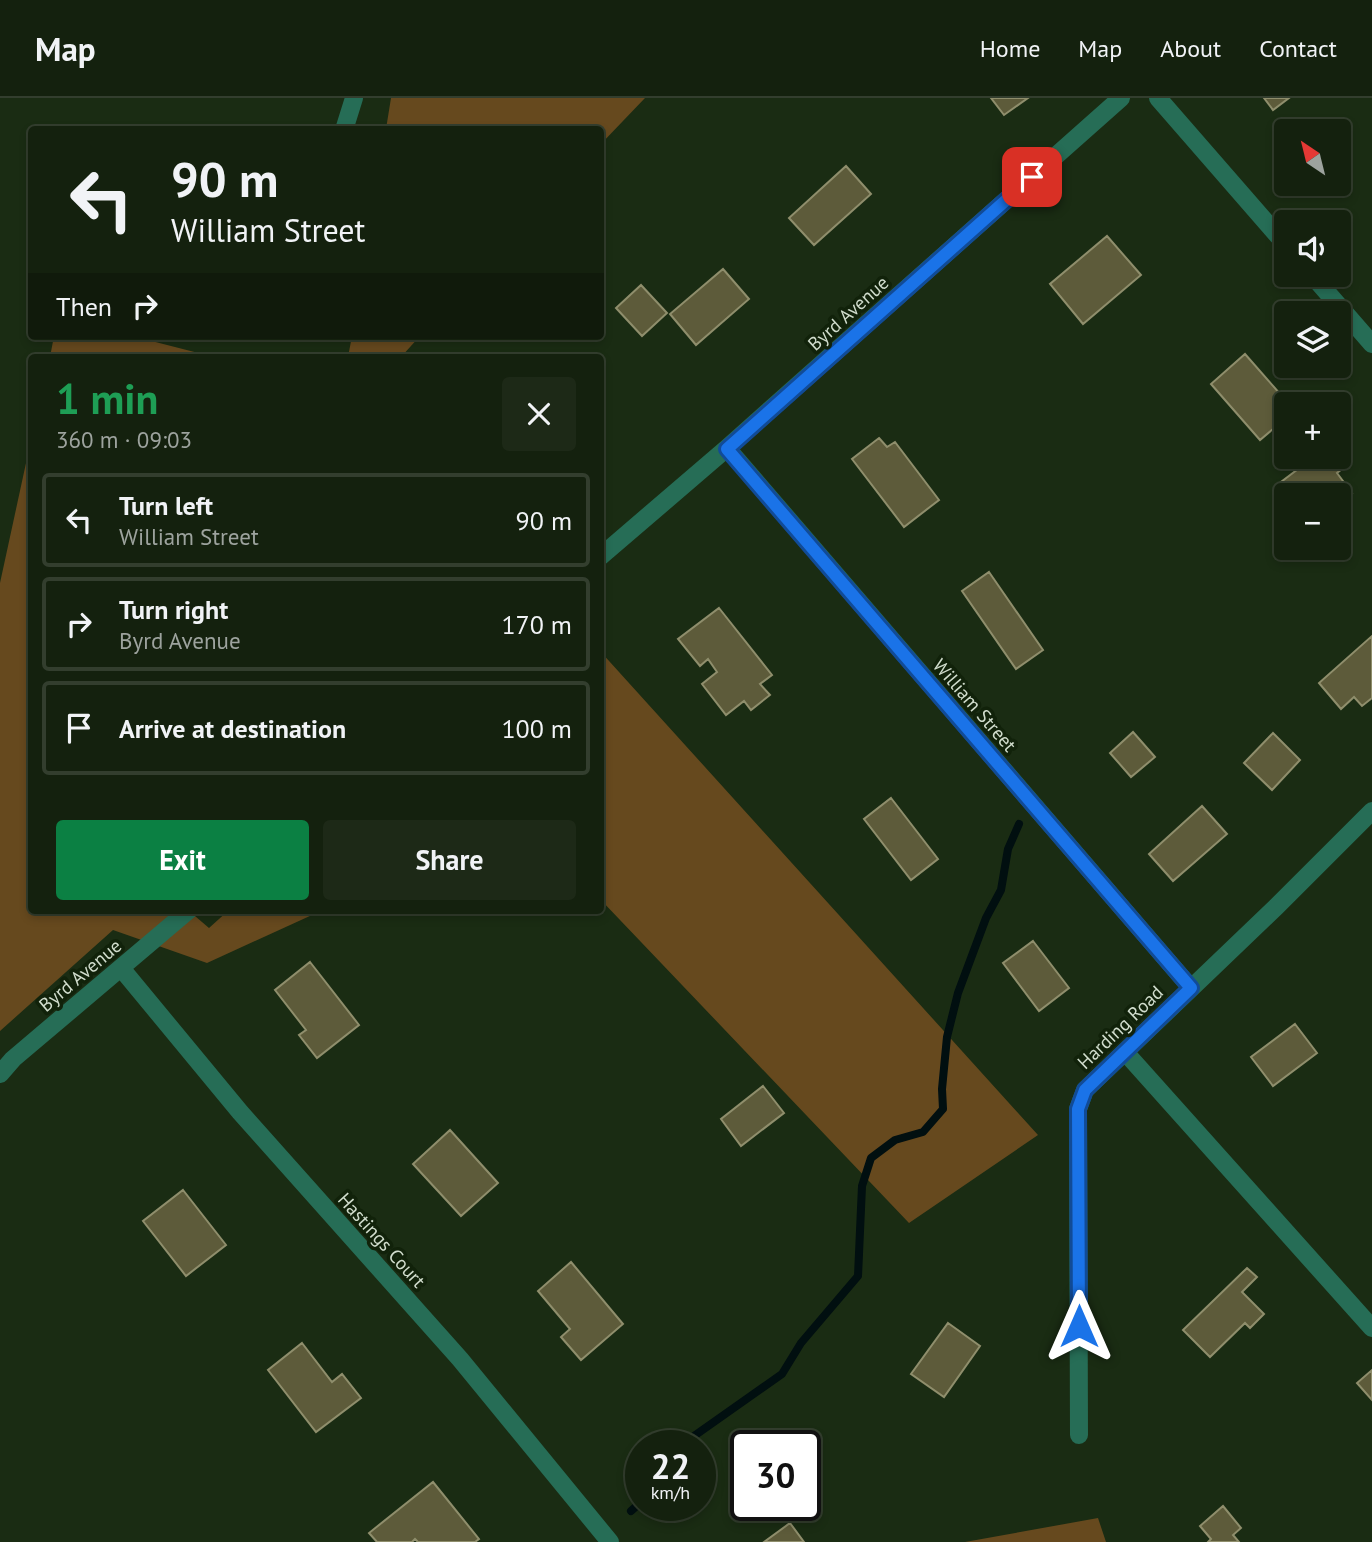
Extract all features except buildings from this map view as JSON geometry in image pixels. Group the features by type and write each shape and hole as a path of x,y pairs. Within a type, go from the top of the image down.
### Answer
{"street":[{"path":"345,126 354,98"},
{"name":"Byrd Avenue","path":"604,554 727,449 1121,98"},
{"path":"1158,98 1274,231"},
{"path":"1322,287 1372,344"},
{"name":"William Street","path":"727,449 1191,988"},
{"name":"Harding Road","path":"1079,1435 1078,1109 1085,1090 1372,811"},
{"name":"Byrd Avenue","path":"0,1074 13,1059 184,914"},
{"name":"Hastings Court","path":"121,968 240,1112 460,1359 610,1542"},
{"path":"1125,1052 1372,1328"}],"shaded area":[{"path":"391,98 645,98 604,141 604,126 386,126"},
{"path":"53,340 148,340 202,354 51,354"},
{"path":"351,340 416,340 404,354 349,354"},
{"path":"28,454 28,914 193,914 209,928 225,914 314,914 207,963 113,930 0,1031 0,583"},
{"path":"604,655 1038,1135 909,1223 604,903"},
{"path":"1098,1518 1106,1542 965,1542"}],"waterway":[{"path":"703,1430 782,1374 801,1343 858,1276 862,1186 871,1158 895,1140 923,1132 943,1109 942,1089 947,1037 958,993 986,918 1001,890 1008,849 1019,824"}],"route":[{"path":"1032,177 727,449 1191,988 1085,1090 1078,1109 1079,1326"}]}
